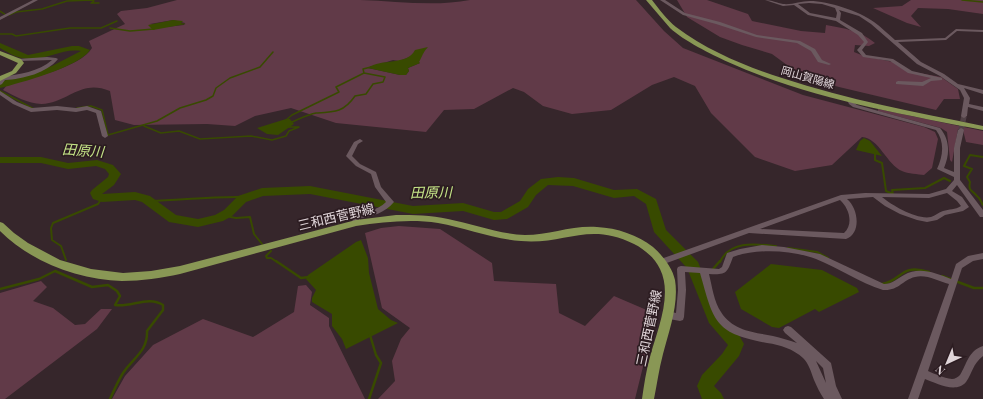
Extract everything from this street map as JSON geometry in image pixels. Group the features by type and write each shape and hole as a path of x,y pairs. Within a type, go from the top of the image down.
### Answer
{"main road":[{"name":"岡山賀陽線","path":"649,0 659,14 673,28 698,45 717,55 772,77 850,100 983,128"},
{"name":"岡山賀陽線","path":"654,0 667,18 688,35 722,54 752,67 848,96 983,124"},
{"path":"0,53 18,60 21,63 18,69 1,80"},
{"name":"三和西菅野線","path":"0,225 15,239 44,257 80,270 100,275 121,277 169,272 356,223 382,219 423,218 438,220 506,236 524,238 592,230 608,231 638,242 655,254 669,276 671,289 667,315 648,399"}],"street":[{"path":"0,19 36,0"},
{"path":"662,0 684,14 761,37 798,42 813,50 820,60 829,64"},
{"path":"767,0 780,4 816,2 836,7 868,19 919,63 942,74 965,93 966,105 964,116"},
{"path":"795,4 809,14 838,20 863,37 866,44 859,50 863,54 891,60 908,71 940,78 930,80 923,84 898,83"},
{"path":"836,7 839,13 838,20"},
{"path":"895,41 946,39 956,30 983,31"},
{"path":"1,80 38,70 56,60 47,58 18,60"},
{"path":"917,73 942,74"},
{"path":"957,85 983,92"},
{"path":"0,93 15,103 31,110 92,108 99,112 106,136"},
{"path":"850,100 855,106 938,129 945,139 944,162 940,169 957,178 983,215"},
{"path":"966,105 983,109"},
{"path":"661,262 841,197 929,196 948,191 957,178 957,148 961,130"},
{"path":"356,223 356,216 377,213 388,205 378,188 374,173 358,165 348,156 356,143 360,141"},
{"path":"876,196 882,202 908,215 929,220 934,219 944,213 961,210 965,207 960,198 948,191"},
{"path":"749,231 846,236 852,229 853,223 850,206 841,197"},
{"path":"667,315 680,317 682,290 681,270 721,272 725,269 730,255 753,248 765,248 817,256 883,287 890,288 912,275 917,274 954,281"},
{"path":"913,399 959,266 964,261 983,256"},
{"path":"699,271 718,315 724,323 741,333 794,346 804,353 813,362 819,380 829,399"},
{"path":"788,330 828,366 831,386 836,399"},
{"path":"922,373 941,383 951,385 958,384 964,380 974,359 983,350"}],"shaded area":[{"path":"177,0 360,0 443,3 470,0 636,0 664,31 683,48 803,95 924,127 935,132 938,139 932,168 924,175 907,173 897,168 873,142 862,137 832,165 795,171 755,157 711,113 695,86 674,77 652,85 611,110 572,114 543,106 524,92 513,88 474,109 444,110 426,132 336,123 291,108 255,116 235,126 207,124 134,125 115,120 110,91 101,88 86,88 43,104 25,101 3,90 7,85 40,76 77,61 86,55 92,48 89,41 125,24 117,14 121,11 147,8","holes":["173,20 185,23 184,25 166,27 150,24","423,52 418,62 420,63 408,68 409,71 406,75 368,68 393,60 399,61"]},
{"path":"677,0 707,0 748,14 752,21 801,31 825,33 826,25 852,31 870,39 875,43 869,46 855,45 854,52 864,56 893,62 908,71 941,77 958,89 960,99 944,99 936,110 839,87 802,76 772,54 720,37 687,17"},
{"path":"911,0 983,0 983,14 948,9 918,8 911,16 921,27 907,23 873,8 902,6"},
{"path":"173,20 183,21 181,23 186,24 153,30 148,25"},
{"path":"428,47 419,62 420,63 408,68 409,71 406,75 368,68 380,63 406,58 415,50"},
{"path":"878,109 983,131 983,145 966,142 963,130 958,129 952,162 950,160 947,132 941,128 878,111"},
{"path":"290,119 294,124 278,135 267,134 257,128"},
{"path":"864,138 870,141 882,156 856,150 860,141"},
{"path":"399,226 440,229 492,263 494,281 556,284 559,313 585,326 614,296 656,314 635,399 378,399 395,381 392,361 401,339 410,328 382,308 365,233 381,228"},
{"path":"361,240 368,258 369,273 378,309 391,320 398,323 346,349 342,339 332,326 332,314 312,302 312,298 316,290 306,279 308,275"},
{"path":"771,264 822,270 857,288 859,292 819,312 815,309 779,328 772,327 741,309 735,292"},
{"path":"41,281 47,287 33,301 53,308 75,325 85,324 101,309 112,309 97,329 5,399 0,399 0,293"},
{"path":"306,285 312,292 310,305 329,318 329,326 365,399 112,399 125,376 153,345 203,319 253,337 294,312 298,286"}],"waterway":[{"path":"9,15 16,12 42,9 67,1 92,0 94,1 91,3 99,3"},
{"path":"962,0 983,2"},
{"path":"0,11 6,15"},
{"path":"0,34 12,34 16,36 70,28 101,28 117,21"},
{"path":"110,28 130,31 154,29"},
{"name":"田原川","path":"0,45 17,54 28,57 35,57 72,48 86,50 84,53 55,68 0,85"},
{"path":"77,108 91,106 102,110 108,135 157,121 180,108 206,100 213,96 216,88 230,78 260,67 273,52"},
{"path":"364,73 363,69 371,67"},
{"path":"286,120 292,115 339,92 336,87 364,73"},
{"path":"292,122 313,114 343,108 355,96 366,94 373,84 383,82 385,77 364,73"},
{"path":"0,91 34,109"},
{"path":"144,126 161,133 179,131 200,139 251,136 272,140 286,136 289,131 299,127 288,127"},
{"path":"875,153 875,160 882,163 886,191 893,194 892,190 925,188 944,178 950,181"},
{"path":"983,157 970,155 964,166 972,169 967,177 970,182 970,189 979,198 983,205"},
{"name":"田原川","path":"0,160 41,160 68,166 97,163 109,167 115,174 110,182 96,193 97,196 102,198 135,196 146,199 173,219 198,223 219,218 228,213 242,199 262,192 310,190 413,210 436,210 463,207 494,216 503,216 524,204 532,192 545,182 574,182 614,194 629,192 637,193 652,202 660,232 693,266 714,319 736,344 734,351 708,380 705,386 707,393 715,399"},
{"path":"150,201 245,197"},
{"path":"66,260 61,246 52,240 51,228 53,223 98,204 102,198"},
{"path":"225,216 236,218 250,217 254,234 262,244"},
{"path":"720,262 724,255 737,247 752,244 776,246"},
{"path":"788,248 817,252 828,258"},
{"path":"271,251 266,256 267,258 271,258 277,262"},
{"path":"276,261 301,278 309,277"},
{"path":"713,269 720,261"},
{"path":"882,284 894,280 906,271 919,270 929,272"},
{"path":"0,289 39,279 55,271 92,287 108,285 117,291 120,296 115,305 127,305 145,301 157,302 163,305 163,310 147,331 145,344 139,354 123,373 110,399"},
{"path":"942,276 974,288 983,288"},
{"path":"369,399 381,363 376,355 370,335"}],"tunnel":[{"path":"961,130 964,116"}]}
